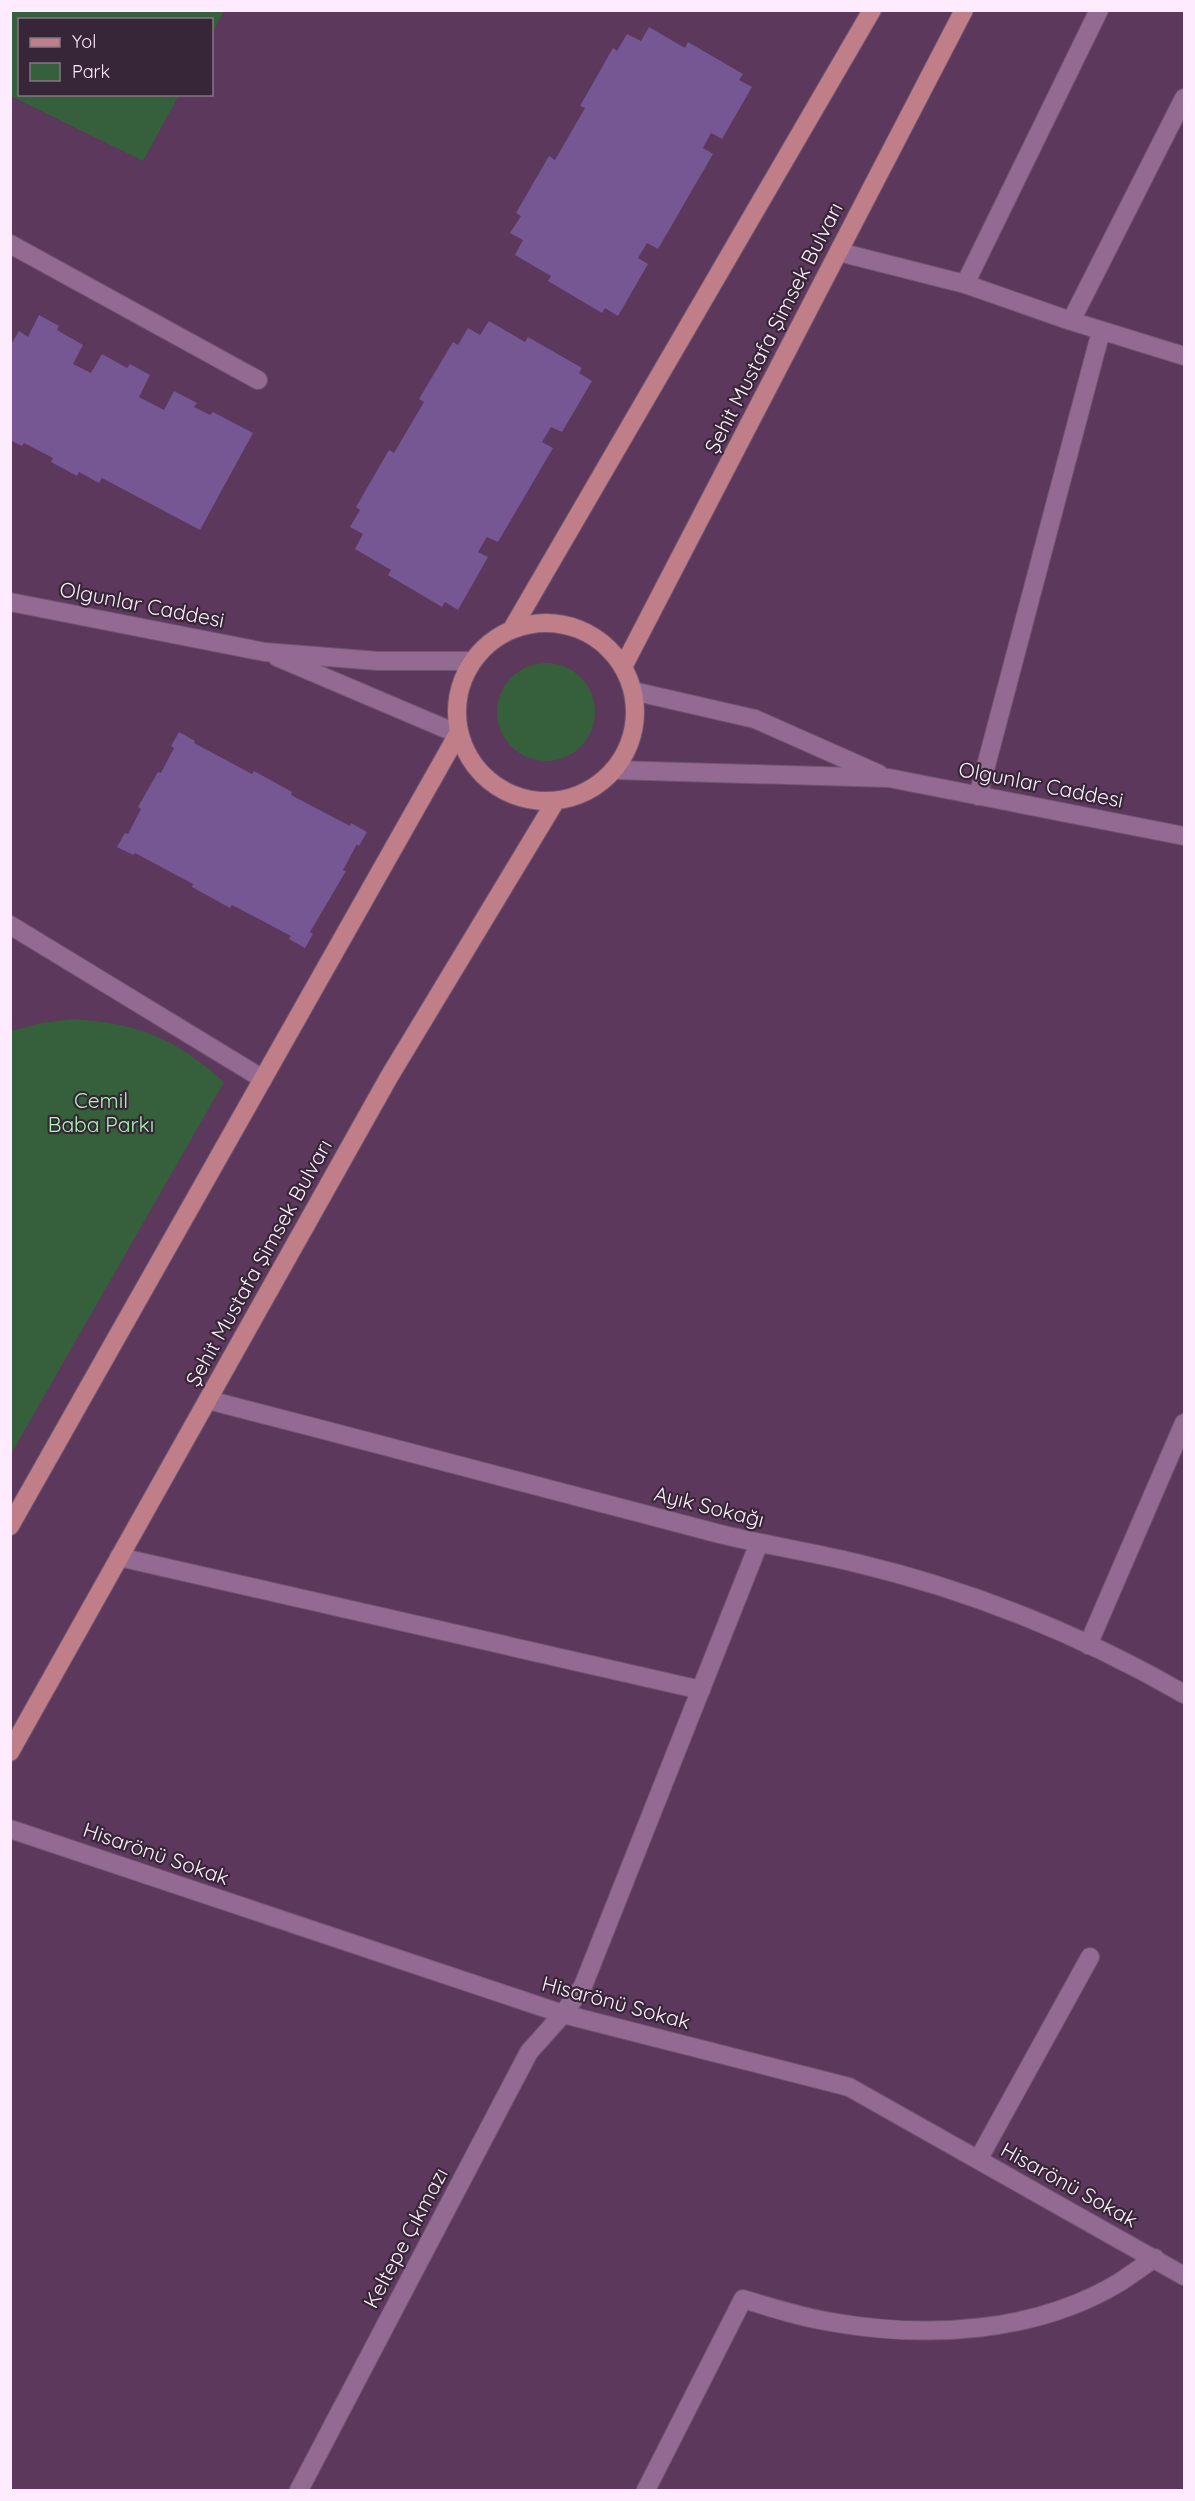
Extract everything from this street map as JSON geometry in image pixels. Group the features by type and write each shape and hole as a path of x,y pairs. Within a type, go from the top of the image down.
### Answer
{"main road":[{"path":"512,629 872,10"},
{"name":"Şehit Mustafa Şimsek Bulvarı","path":"623,667 964,10"},
{"path":"537,623 562,624 587,632 608,647 623,667 633,691 636,716 631,741 602,783 579,796 555,802 529,800 513,795 484,778 468,757 458,734 456,708 461,683 472,661 490,642 512,629 537,623"},
{"path":"10,1526 458,734"},
{"name":"Şehit Mustafa Şimsek Bulvarı","path":"10,1752 389,1077 555,802"}],"street":[{"path":"964,284 1099,10"},
{"path":"1071,321 1185,98"},
{"path":"10,244 258,380"},
{"path":"839,252 964,284 1101,331 1185,356"},
{"path":"978,796 1101,331"},
{"name":"Olgunlar Caddesi","path":"10,602 265,652"},
{"path":"265,652 378,661 472,661"},
{"path":"265,652 458,734"},
{"path":"633,691 754,719 889,778"},
{"path":"613,770 889,778"},
{"name":"Olgunlar Caddesi","path":"889,778 1185,836"},
{"path":"10,925 263,1079"},
{"name":"Ayık Sokağı","path":"208,1400 759,1544 857,1563 934,1586 1011,1612 1088,1645 1185,1694"},
{"path":"1088,1645 1185,1423"},
{"name":"Keltepe Çıkmazı","path":"299,2490 528,2052 563,2014 583,1986 759,1544"},
{"path":"119,1557 701,1690"},
{"name":"Hisarönü Sokak","path":"10,1829 563,2014 849,2087 1185,2276"},
{"path":"978,2160 1090,1957"},
{"path":"645,2490 743,2299 831,2322 918,2330 959,2329 1000,2325 1071,2305 1119,2282 1155,2259"}],"green space":[{"path":"11,10 224,11 213,32 213,18 18,18 18,96 178,96 143,161 11,96"},
{"path":"536,663 556,663 581,677 592,693 595,712 592,731 581,747 556,761 536,761 519,753 505,739 497,722 497,702 505,685 519,671"},
{"name":"Cemil Baba Parkı","path":"72,1019 117,1024 154,1036 189,1054 224,1082 11,1454 11,1031 41,1023"}],"building":[{"path":"649,27 685,48 688,42 743,74 739,80 752,87 722,139 711,133 703,148 713,154 658,249 647,243 638,258 648,264 618,316 605,308 602,313 548,281 551,276 515,255 523,240 510,233 521,216 516,213 549,156 555,160 585,108 580,106 613,48 617,51 627,34 641,41"},
{"path":"39,315 59,326 57,330 83,345 73,364 91,373 102,354 127,368 130,364 150,375 139,397 164,410 174,391 197,403 194,407 210,415 213,412 253,433 200,530 102,478 99,483 79,472 77,476 51,462 53,458 24,443 22,446 10,440 10,346 19,331 28,337"},
{"path":"489,321 525,342 528,337 582,368 579,373 592,381 562,432 551,427 542,442 553,448 498,542 487,537 478,552 488,557 458,610 445,602 442,607 388,575 391,570 355,549 363,534 350,527 360,510 356,507 389,450 394,453 424,402 419,399 453,342 458,345 468,328 480,335"},
{"path":"179,732 195,741 194,743 252,774 254,771 292,792 291,795 350,826 351,823 367,832 359,846 357,844 343,870 346,871 310,932 313,934 305,948 289,939 291,936 232,905 230,908 192,887 193,884 135,853 133,855 117,847 125,833 128,834 141,809 138,807 158,772 161,773 174,748 171,746"}]}
